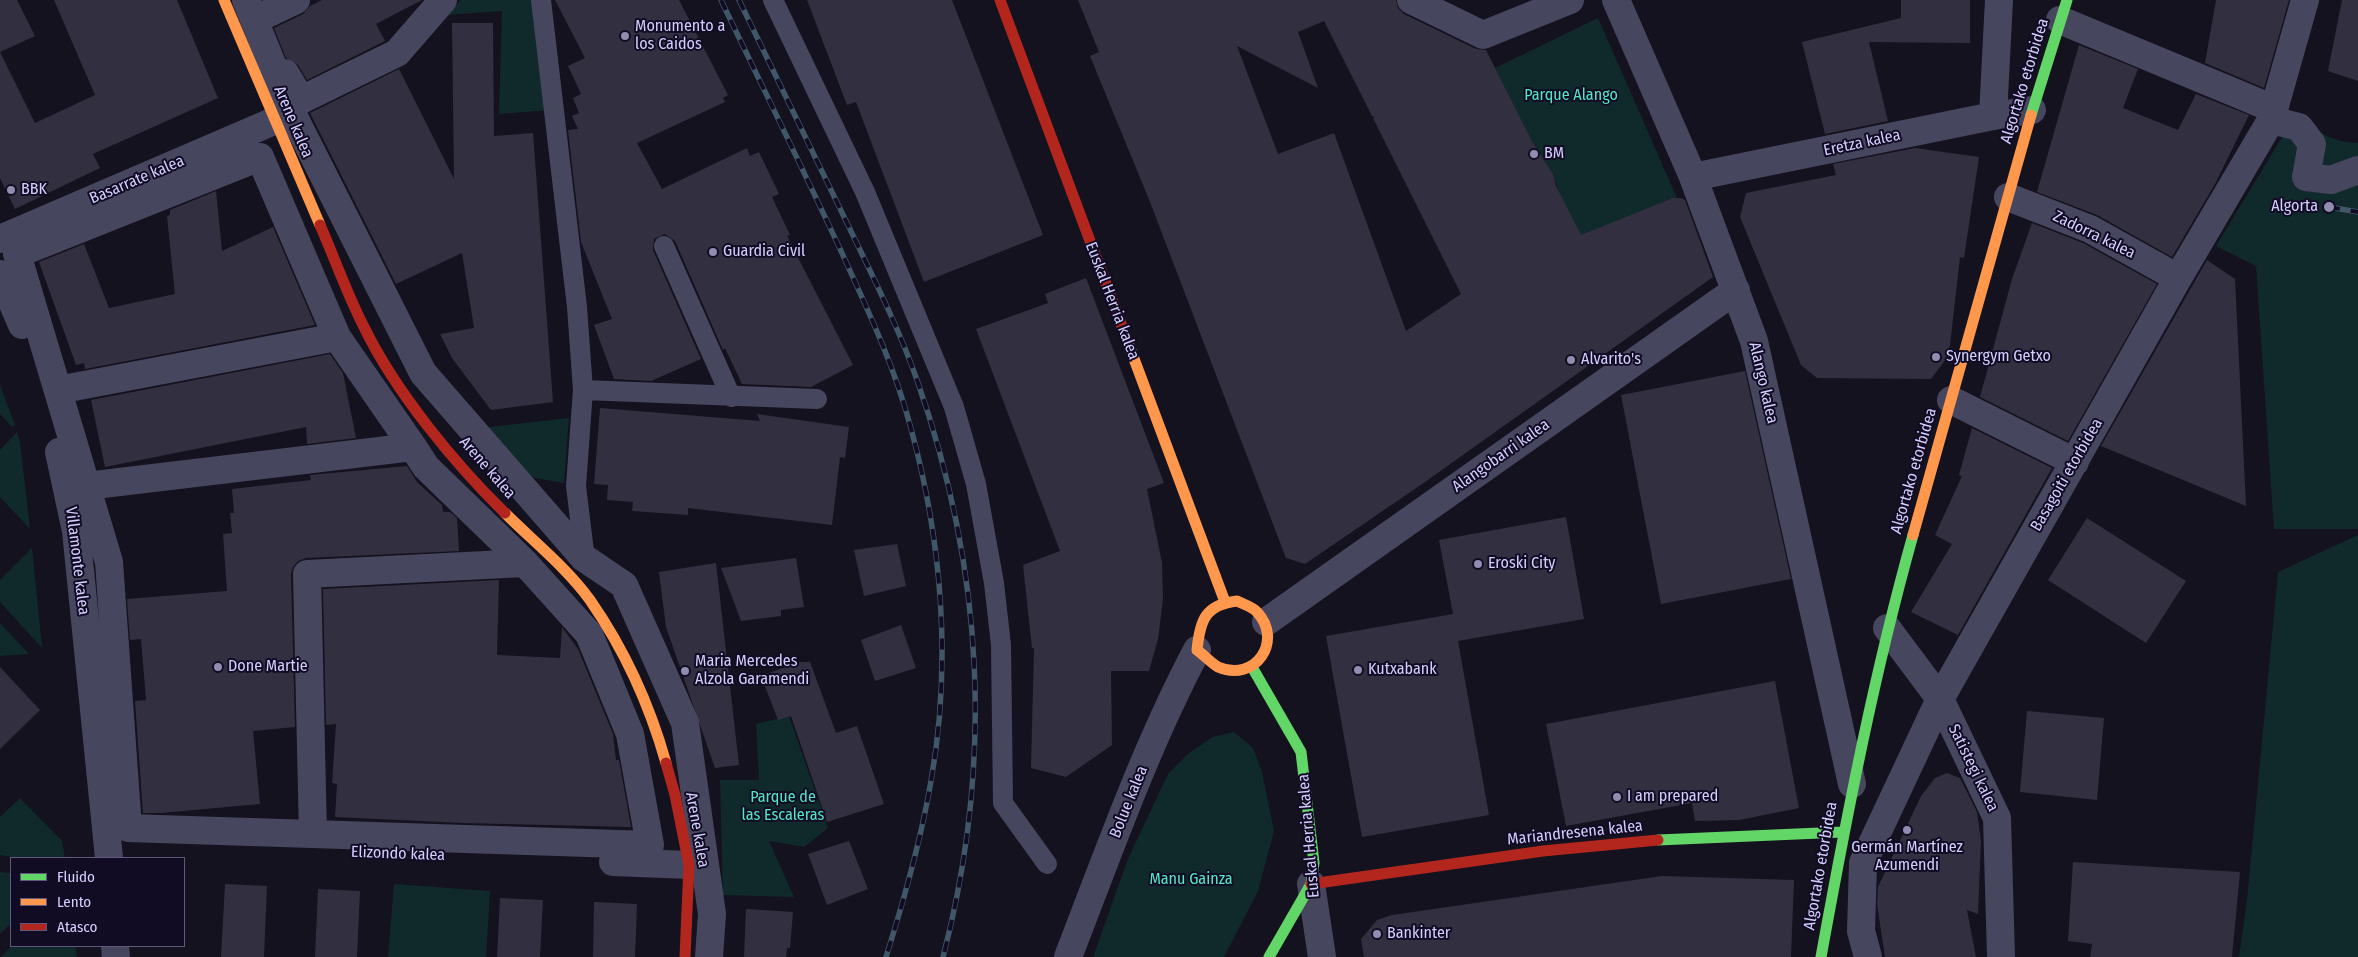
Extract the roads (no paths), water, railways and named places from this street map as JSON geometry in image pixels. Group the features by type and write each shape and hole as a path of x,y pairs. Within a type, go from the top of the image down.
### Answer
{"street":[{"name":"Arene kalea","path":"224,0 274,121 364,328 406,398 487,496 572,579 590,600 617,645 653,718 675,795 689,865 685,957"},
{"path":"250,10 296,0"},
{"path":"250,10 301,100 397,53 437,4 443,0"},
{"name":"Euskal Herria kalea","path":"1000,0 1225,602"},
{"path":"1411,0 1483,35 1570,0"},
{"name":"Alango kalea","path":"1616,0 1693,177 1754,341 1852,784"},
{"path":"1993,116 1999,0"},
{"name":"Basagoiti etorbidea","path":"1868,957 1861,931 1863,863 1940,699 2178,278 2273,115 2305,0"},
{"path":"250,10 292,113 423,373 584,558 624,585 685,723 712,914 709,957"},
{"path":"2064,10 2299,127 2312,144 2306,177 2332,180 2358,170"},
{"name":"Algortako etorbidea","path":"1821,957 1852,784 1887,628 2032,110 2064,10"},
{"name":"Eretza kalea","path":"1693,177 1993,116 2032,110"},
{"name":"Basarrate kalea","path":"0,239 274,121"},
{"path":"260,157 337,337 426,467 525,563 589,634 630,734 650,845 128,828 109,562 58,390 17,254 260,157"},
{"name":"Zadorra kalea","path":"2008,197 2090,229 2178,278"},
{"name":"Villamonte kalea","path":"0,274 44,381 76,531 108,850"},
{"name":"Alangobarri kalea","path":"1266,622 1736,290"},
{"path":"58,390 337,337"},
{"path":"1951,400 2074,462"},
{"path":"86,486 413,447"},
{"path":"313,834 307,574 525,563"},
{"path":"1237,601 1249,604 1259,612 1266,622 1268,642 1259,661 1252,667 1240,671 1222,670 1207,660 1197,650 1199,626 1205,615 1214,607 1225,602 1237,601"},
{"name":"Satistegi kalea","path":"1887,628 1940,699 1997,818 2001,957"},
{"name":"Bolue kalea","path":"1068,957 1116,831 1173,694 1197,650"},
{"name":"Euskal Herria kalea","path":"1252,667 1301,752 1314,863 1311,884 1322,957"},
{"name":"Mariandresena kalea","path":"1311,884 1553,850 1691,837 1843,832"},
{"name":"Elizondo kalea","path":"108,850 689,865"},
{"path":"1269,957 1311,884"}],"lane":[{"path":"542,0 578,307 582,390 576,486 590,600"},
{"path":"772,0 865,192 954,407 976,484 994,583 1001,644 1002,803 1047,864"},
{"path":"664,246 731,397"},
{"path":"582,390 817,399"}],"railway":[{"path":"721,0 861,294 879,337 904,403 921,468 930,513 936,557 942,647 937,737 931,781 917,848 886,957"},
{"path":"739,0 902,340 917,380 939,452 957,523 968,595 974,667 975,739 970,811 959,884 943,957"},
{"path":"2329,207 2358,212"}],"place":[{"name":"Monumento a los Caidos","path":"625,36"},
{"name":"BM","path":"1534,154"},
{"name":"BBK","path":"11,190"},
{"name":"Algorta","path":"2329,207"},
{"name":"Guardia Civil","path":"713,252"},
{"name":"Synergym Getxo","path":"1936,357"},
{"name":"Alvarito's","path":"1571,360"},
{"name":"Eroski City","path":"1478,564"},
{"name":"Done Martie","path":"218,667"},
{"name":"Kutxabank","path":"1358,670"},
{"name":"Maria Mercedes Alzola Garamendi","path":"685,671"},
{"name":"I am prepared","path":"1617,797"},
{"name":"Germán Martínez Azumendi","path":"1907,830"},
{"name":"Bankinter","path":"1377,934"}],"park label":[{"name":"Parque Alango","path":"1571,96"},
{"name":"Parque de las Escaleras","path":"783,807"},
{"name":"Manu Gainza","path":"1191,880"}]}
